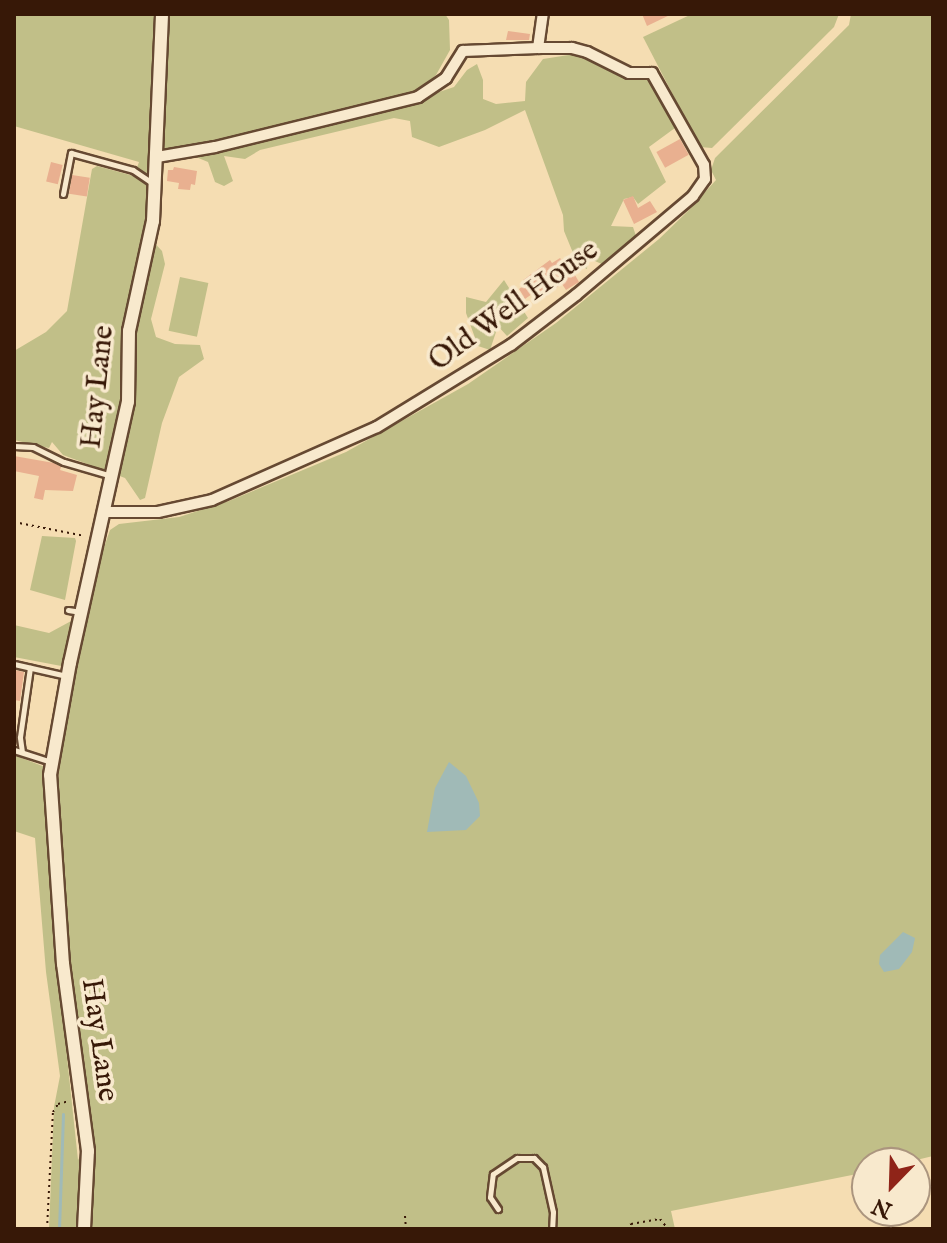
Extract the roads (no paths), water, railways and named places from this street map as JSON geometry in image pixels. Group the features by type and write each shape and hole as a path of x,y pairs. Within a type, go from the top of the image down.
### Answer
{"street":[{"name":"Hay Lane","path":"84,1229 88,1151 63,964 52,836 51,762 128,402 129,331 164,156 162,14"},
{"path":"164,156 418,97 446,78 463,51 538,48 543,14"},
{"name":"Old Well House","path":"105,512 158,512 212,500 377,427 511,345 585,288 693,196 705,179 704,165 652,73 629,73 572,48 538,48"}],"lane":[{"path":"63,194 71,153 133,170 156,186"},
{"path":"14,446 33,447 64,462 113,476"},
{"path":"68,610 82,612"},
{"path":"14,664 68,677"},
{"path":"22,752 20,737 30,668"},
{"path":"14,750 51,762"},
{"path":"498,1209 490,1197 493,1174 517,1158 534,1158 543,1167 553,1212 552,1229"}],"water":[{"path":"449,762 466,776 479,803 480,816 466,830 427,832 435,788"},
{"path":"903,932 915,938 912,952 899,969 884,972 879,964 880,955"}],"waterway":[{"path":"59,1229 63,1114"}]}
